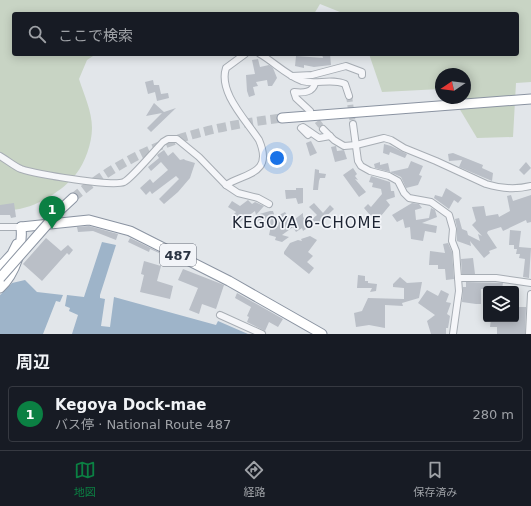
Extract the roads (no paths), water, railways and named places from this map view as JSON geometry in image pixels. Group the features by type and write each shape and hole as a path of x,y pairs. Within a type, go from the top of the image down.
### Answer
{"highway":[{"path":"282,118 531,99"},
{"path":"0,278 59,211 73,198"},
{"name":"487","path":"20,227 89,220 130,231 149,239 190,262 229,281 322,334"},
{"path":"0,267 16,247 20,227"},
{"path":"0,288 12,272 17,260 20,249 20,227"}],"street":[{"path":"226,186 233,181 253,173 260,166 262,156 262,147 229,96 224,82 226,68 242,56"},
{"path":"264,56 273,61 292,76 302,81 315,83 341,82 347,87 349,96"},
{"path":"292,76 312,75 346,66 362,72 362,75"},
{"path":"310,111 296,98 294,92 310,91 314,87 315,83"},
{"path":"353,124 358,161 361,166 370,171 389,176 398,181 404,193 409,198 431,202 449,215 454,229 452,241 456,251 459,291 453,334"},
{"path":"308,135 301,128 303,127 319,138 330,136"},
{"path":"323,129 344,146 356,146 384,138 486,184 499,188 518,189 531,186"},
{"path":"0,156 21,169 54,175 72,181 88,180 117,184 128,179 163,142 173,138 177,139 198,157 226,186 238,193 258,198 269,204"},
{"path":"0,227 20,227"},
{"path":"458,278 496,278 531,283"},
{"path":"529,334 531,294"},
{"path":"220,316 262,334"}],"water":[{"path":"102,242 116,245 100,295 100,298 105,299 101,326 110,327 114,297 216,325 218,321 248,334 72,334 78,315 69,311 70,308 65,306 67,295 84,297"},
{"path":"25,280 37,292 63,295 60,302 56,301 43,334 0,334 0,295 12,283"}],"tunnel":[{"path":"349,96 353,124"},
{"path":"312,114 323,129"},
{"path":"73,198 98,179 122,164 171,142 197,133 224,127 282,118"}],"place":[{"name":"Kegoya Dock-mae","path":"52,229"}],"district":[{"name":"KEGOYA 6-CHOME","path":"307,223"}]}
